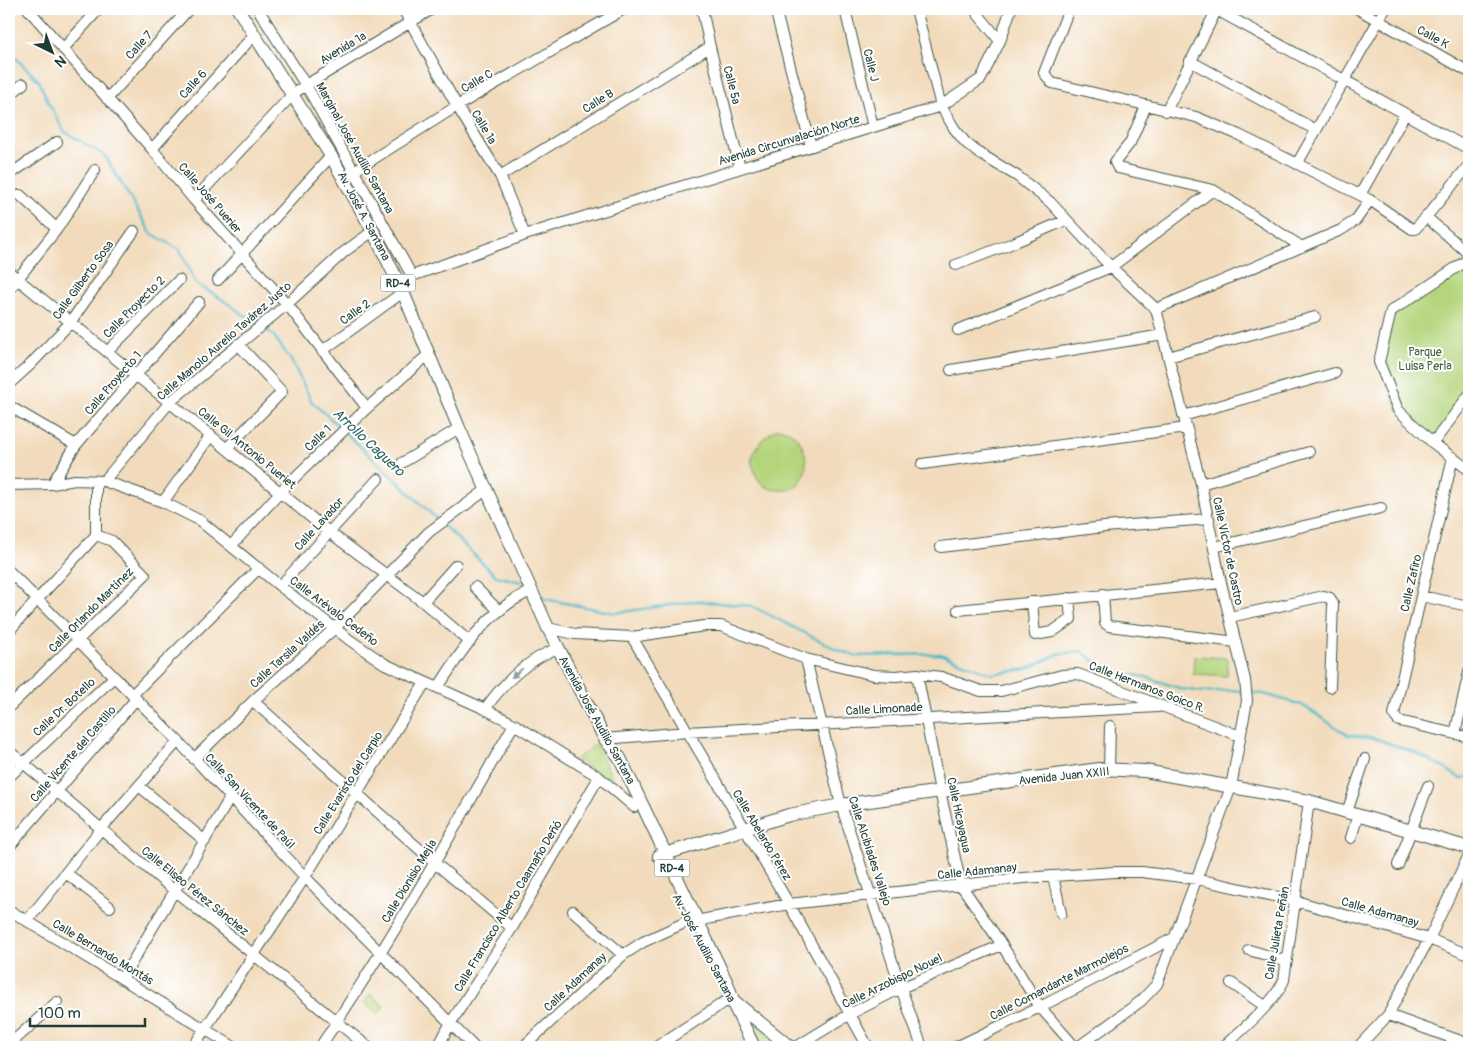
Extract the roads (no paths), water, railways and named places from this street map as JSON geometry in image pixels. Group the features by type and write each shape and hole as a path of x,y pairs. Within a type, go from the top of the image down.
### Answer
{"main road":[{"name":"Av. José A. Santana","path":"238,9 294,94 331,156 349,174 373,231 403,292 459,428 524,575"},
{"name":"Avenida José Audilio Santana","path":"524,575 548,628 605,739 620,758 692,922 727,984 733,1000"},
{"name":"RD-4","path":"605,739 634,807 661,855"},
{"name":"Avenida Juan XXIII","path":"661,855 789,815 841,805 1098,769 1145,771 1309,801 1469,848"},
{"name":"RD-4","path":"733,1000 790,1047"},
{"name":"Av. José Audilio Santana","path":"733,1000 754,1047"}],"street":[{"name":"Calle José Puerier","path":"28,9 287,304 367,408"},
{"path":"63,49 99,9"},
{"name":"Calle 7","path":"107,99 188,9"},
{"name":"Marginal José Audilio Santana","path":"258,9 306,85 349,174 412,276"},
{"name":"Calle 1ª","path":"403,9 457,106 500,176 525,235"},
{"name":"Avenida 1ª","path":"194,200 294,94 432,9"},
{"name":"Calle C","path":"349,174 457,106 624,9"},
{"name":"Calle 5ª","path":"702,9 740,168"},
{"path":"774,9 811,146"},
{"name":"Calle J","path":"844,9 873,127"},
{"path":"916,9 942,106 954,128 965,142 977,152 1017,176 1050,202 1112,267 1156,309 1349,226 1356,220 1405,114"},
{"path":"976,9 977,13 1000,41"},
{"name":"Avenida Circunvalación Norte","path":"412,276 525,235 942,106 981,79 1000,41 1011,9"},
{"path":"1069,9 1044,73 1052,83 1196,117 1239,135 1365,197 1412,229 1415,229 1426,217 1469,165"},
{"path":"1166,111 1217,9 1469,149"},
{"name":"Calle K","path":"1358,9 1469,72"},
{"path":"1297,164 1385,9"},
{"name":"Calle 6","path":"152,149 254,35"},
{"name":"Calle B","path":"500,176 710,47"},
{"path":"1190,62 1316,130"},
{"path":"9,96 23,84"},
{"path":"1146,106 1130,142 1115,162 1118,168 1213,190 1302,247"},
{"path":"9,176 57,142"},
{"path":"218,280 331,156"},
{"path":"9,290 57,229 95,170"},
{"path":"958,330 1112,267 1213,190"},
{"path":"20,195 57,229"},
{"path":"1426,217 1469,254"},
{"path":"956,266 1066,220"},
{"name":"Calle Gilberto Sosa","path":"9,384 70,323 134,231"},
{"name":"Calle Manolo Aurelio Tavárez Justo","path":"100,481 170,402 287,304 344,252 373,231"},
{"path":"1469,259 1391,311 1379,362 1398,410 1433,443 1469,470"},
{"name":"Calle Gil Antonio Pueriet","path":"9,272 281,491 329,532 423,602 470,642"},
{"name":"Calle Proyecto 2","path":"107,352 179,280"},
{"name":"Calle 2","path":"322,351 403,292"},
{"name":"Calle Proyecto 1","path":"52,484 76,445 199,302"},
{"name":"Calle Víctor de Castro","path":"1076,1047 1141,1001 1157,984 1232,787 1247,701 1245,680 1201,484 1156,309"},
{"path":"1168,357 1315,318"},
{"path":"951,370 1163,335"},
{"path":"227,448 282,392 238,344"},
{"name":"Calle 1","path":"231,546 281,491 367,408 428,354"},
{"path":"1184,416 1335,373"},
{"path":"1433,443 1469,396"},
{"path":"9,406 76,445"},
{"path":"402,463 459,428"},
{"path":"922,464 1186,428"},
{"path":"163,502 211,435"},
{"path":"1201,484 1309,452"},
{"name":"Calle Zafiro","path":"1453,457 1394,714 1399,721 1455,734"},
{"name":"Calle Lavador","path":"280,586 378,478"},
{"name":"Calle Arévalo Cedeño","path":"9,485 52,484 75,480 100,481 163,502 199,520 280,586 385,664 514,724 599,778 634,807"},
{"path":"9,631 96,535 100,481"},
{"name":"Calle Tarsila Valdés","path":"194,759 253,701 335,628 429,532 486,490"},
{"path":"1214,547 1381,508"},
{"path":"941,547 1104,527 1209,519"},
{"name":"Calle Orlando Martínez","path":"9,707 145,575 112,541 96,535"},
{"path":"423,602 456,565"},
{"name":"Calle Vicente del Castillo","path":"9,847 58,791 134,697 259,568"},
{"name":"Calle San Vicente de Paúl","path":"9,571 178,741 305,877 474,1047"},
{"path":"958,610 1222,583"},
{"path":"475,587 498,610"},
{"path":"438,688 454,662 498,610 530,590"},
{"path":"1103,594 1106,623 1109,626 1236,642"},
{"path":"1230,617 1324,596 1330,598 1333,604 1330,687"},
{"path":"1421,596 1469,606"},
{"path":"1032,602 1035,635 1052,632 1071,619 1069,598"},
{"name":"Calle Hermanos Goico R.","path":"548,628 575,634 632,637 704,626 721,626 806,659 874,675 896,676 917,674 941,678 981,691 1000,691 1062,675 1078,674 1240,736"},
{"name":"Calle Abelardo Pérez","path":"632,637 789,904 868,1047"},
{"path":"485,709 496,693 520,670 544,654 558,648"},
{"name":"Calle Alcibíades Vallejo","path":"806,659 841,805 922,1047"},
{"path":"1469,672 1455,734 1469,737"},
{"name":"Calle Hicayagua","path":"917,674 940,792 961,885 1002,945 1040,1007 1076,1047"},
{"name":"Calle Dr. Botello","path":"9,777 114,677"},
{"name":"Calle Evaristo del Carpio","path":"193,1047 305,877 425,683"},
{"path":"253,701 435,863 512,928"},
{"name":"Calle Limonade","path":"605,739 687,732 1164,706"},
{"name":"Calle Dionisio Mejía","path":"320,1047 381,953 514,724"},
{"path":"1109,770 1110,726"},
{"path":"27,921 101,829 178,741"},
{"name":"Calle Eliseo Pérez Sánchez","path":"9,751 176,892 368,1047"},
{"path":"1351,838 1353,814 1365,759"},
{"name":"Calle Francisco Alberto Caamaño Deñó","path":"438,1047 450,1024 512,928 599,778"},
{"path":"139,786 205,841"},
{"path":"1398,865 1428,786"},
{"path":"122,978 176,892 230,798"},
{"name":"Calle Julieta Peñán","path":"1223,1047 1265,1006 1281,987 1284,980 1309,801"},
{"path":"1358,1047 1388,1015 1429,939 1469,856"},
{"name":"Calle Adamanay","path":"523,1047 623,955 643,942 692,922 789,904 1053,876 1133,872 1197,879 1296,901 1429,939 1469,955"},
{"path":"66,873 110,907"},
{"path":"1053,876 1061,913"},
{"name":"Calle Bernando Montás","path":"9,910 234,1047"},
{"path":"573,911 623,955"},
{"name":"Calle Comandante Marmolejos","path":"956,1047 1040,1007 1174,938"},
{"name":"Calle Arzobispo Nouel","path":"796,1047 850,1014 901,988 1002,945"},
{"path":"1249,950 1287,960"},
{"path":"1231,983 1265,1006"},
{"path":"656,1047 723,1003 733,1000"},
{"path":"9,1045 57,1002"},
{"path":"1388,1015 1469,1044"}],"waterway":[{"name":"Arrollo Caguero","path":"9,51 39,81 64,131 105,156 151,233 180,250 196,284 259,325"},
{"name":"Arrollo Caguero","path":"264,328 273,335 291,360 312,402 342,429"},
{"name":"Arrollo Caguero","path":"346,433 440,522"},
{"name":"Arrollo Caguero","path":"444,526 496,576 522,582"},
{"path":"539,593 545,599 615,613 697,601 752,606 838,650 857,656 940,654 992,674 1027,669 1058,654 1081,651 1096,662 1116,672 1146,677 1182,689 1203,692 1234,690 1243,692"},
{"path":"1248,692 1264,694 1302,705 1348,735 1374,738 1416,753 1461,779 1469,776"}],"park label":[{"name":"Parque Luisa Perla","path":"1425,359"}]}
